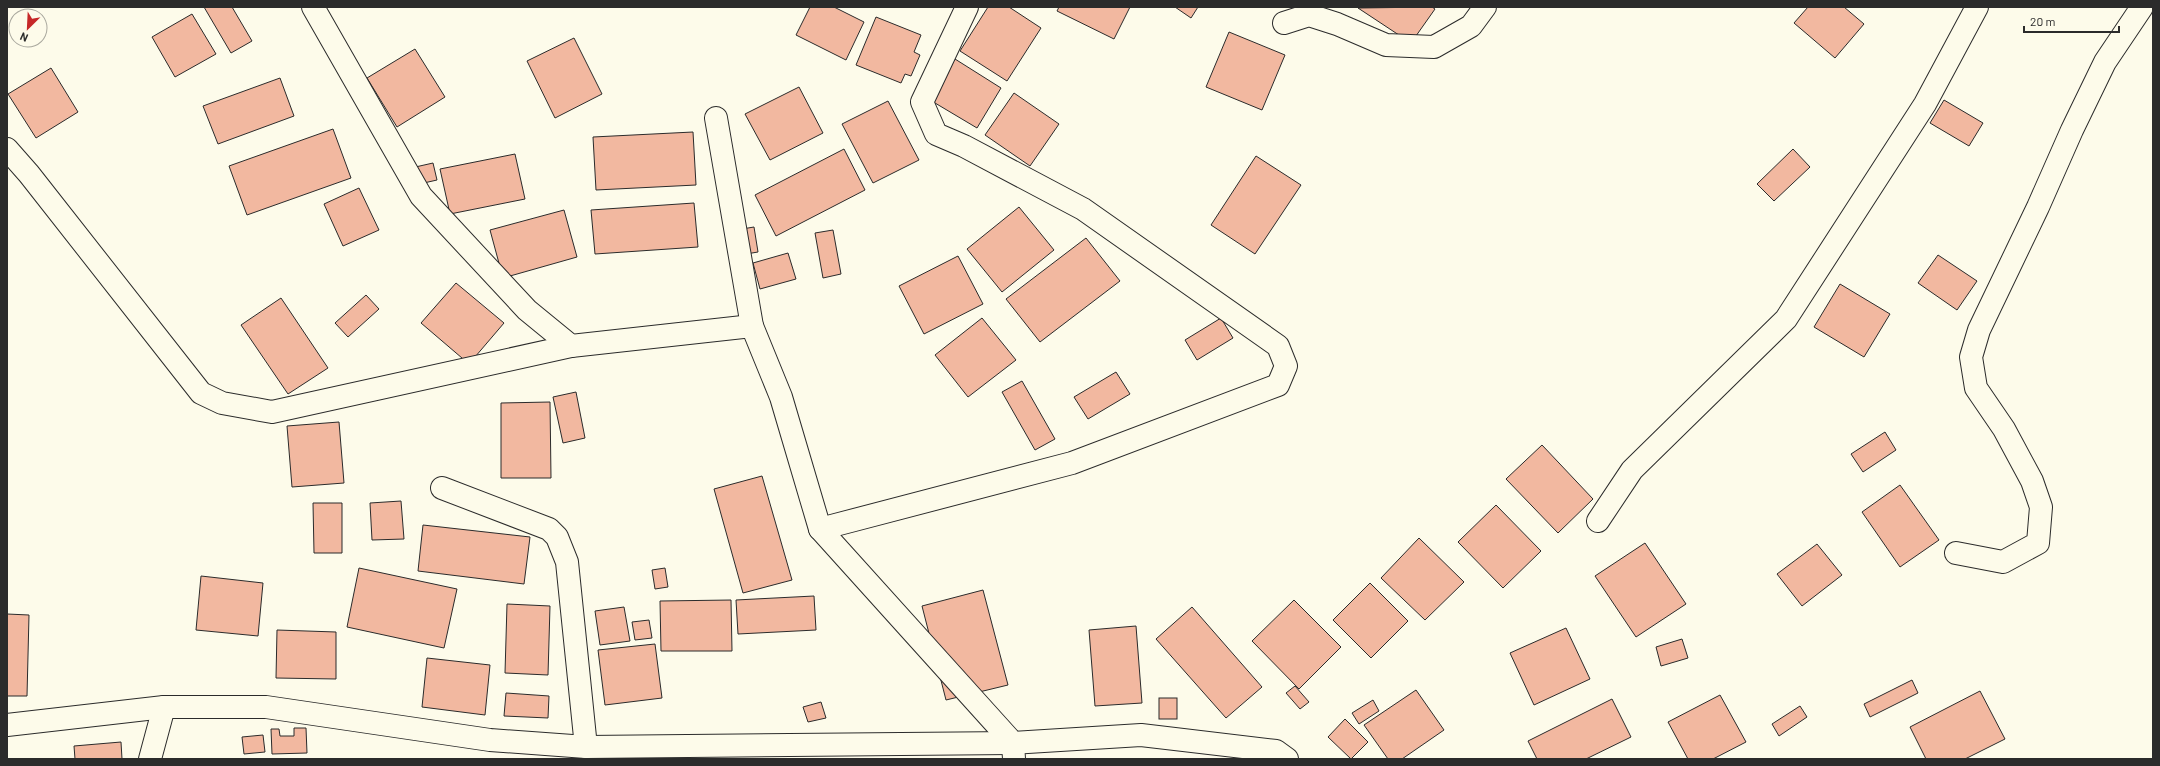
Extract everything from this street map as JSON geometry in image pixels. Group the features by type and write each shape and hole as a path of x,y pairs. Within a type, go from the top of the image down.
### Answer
{"street":[{"path":"313,7 421,196 527,310 572,346"},
{"path":"820,529 1072,463 1278,386 1286,366 1278,346 1083,209 964,146 936,134 922,102 967,7"},
{"path":"1284,23 1309,15 1337,24 1386,45 1434,47 1470,26 1485,7"},
{"path":"1598,521 1632,470 1786,319 1925,104 1977,7"},
{"path":"1956,553 2003,562 2038,543 2041,506 2032,481 2004,429 1976,388 1971,357 1979,330 2002,285 2105,62 2142,7"},
{"path":"716,118 752,326 781,397 820,529 1013,751"},
{"path":"7,149 30,174 201,393 222,403 272,412 572,346 752,326"},
{"path":"442,488 549,529 557,537 567,562 586,747"},
{"path":"150,759 164,707"},
{"path":"7,725 164,707 266,707 490,740 586,747 1013,751 1141,735 1276,751 1287,759"}],"building":[{"path":"204,7 232,7 252,41 231,53"},
{"path":"810,7 834,7 864,22 846,60 796,35"},
{"path":"988,7 1009,7 1041,28 1007,81 960,51"},
{"path":"1059,7 1130,7 1114,39 1057,11"},
{"path":"1175,7 1198,7 1191,18"},
{"path":"1432,7 1435,9 1411,43 1358,8"},
{"path":"1808,7 1844,7 1864,24 1835,58 1794,23"},
{"path":"192,14 216,54 175,77 152,37"},
{"path":"876,17 921,35 914,52 920,55 911,76 905,74 901,83 856,65"},
{"path":"1229,32 1285,55 1262,110 1206,87"},
{"path":"574,38 602,94 555,118 527,61"},
{"path":"415,49 445,97 397,127 367,78"},
{"path":"955,59 1001,88 977,128 930,100"},
{"path":"51,68 78,112 36,138 8,94"},
{"path":"280,78 294,116 218,144 203,106"},
{"path":"799,87 823,133 770,160 745,114"},
{"path":"1014,93 1059,124 1030,166 985,135"},
{"path":"1944,100 1983,123 1969,146 1930,123"},
{"path":"888,101 919,160 873,183 842,124"},
{"path":"333,129 351,178 247,215 229,166"},
{"path":"693,132 696,185 596,190 593,137"},
{"path":"844,149 865,190 776,236 755,195"},
{"path":"1793,149 1810,167 1774,201 1757,184"},
{"path":"515,154 525,199 450,214 440,169"},
{"path":"1256,156 1301,185 1255,254 1211,225"},
{"path":"433,163 437,180 415,185 411,168"},
{"path":"359,188 379,230 343,246 324,204"},
{"path":"694,203 698,247 595,254 591,210"},
{"path":"1019,207 1054,250 1002,292 967,249"},
{"path":"564,210 577,257 503,278 490,230"},
{"path":"754,227 758,252 746,254 742,229"},
{"path":"833,230 841,274 823,278 815,233"},
{"path":"1086,238 1120,281 1040,342 1006,299"},
{"path":"788,253 796,279 760,289 753,263"},
{"path":"1938,255 1977,281 1957,310 1918,283"},
{"path":"958,256 983,304 924,334 899,286"},
{"path":"456,283 504,323 469,364 421,323"},
{"path":"1840,284 1890,314 1864,357 1814,327"},
{"path":"366,295 379,309 348,337 335,323"},
{"path":"281,298 328,368 288,394 241,325"},
{"path":"982,318 1016,360 968,397 935,355"},
{"path":"1221,318 1233,338 1197,360 1185,340"},
{"path":"1116,372 1130,394 1088,419 1074,397"},
{"path":"1022,381 1055,439 1035,450 1002,392"},
{"path":"576,392 585,438 563,443 553,397"},
{"path":"550,402 551,478 501,478 501,403"},
{"path":"339,422 344,483 292,487 287,426"},
{"path":"1885,432 1896,450 1863,472 1851,454"},
{"path":"1542,445 1593,499 1558,533 1506,479"},
{"path":"762,476 792,580 743,593 714,489"},
{"path":"1900,485 1939,540 1900,567 1862,512"},
{"path":"401,501 404,539 372,540 370,503"},
{"path":"313,503 342,503 342,553 314,553"},
{"path":"1496,505 1541,551 1503,588 1458,542"},
{"path":"423,525 530,537 524,584 418,571"},
{"path":"1419,538 1464,582 1425,620 1381,578"},
{"path":"1645,543 1686,604 1636,637 1595,576"},
{"path":"1817,544 1842,575 1802,606 1777,574"},
{"path":"359,568 457,589 444,648 347,627"},
{"path":"665,568 668,587 655,589 652,570"},
{"path":"201,576 263,583 258,636 196,630"},
{"path":"1370,583 1408,621 1371,658 1333,620"},
{"path":"983,590 1008,685 946,700 922,606"},
{"path":"814,596 816,630 738,634 736,600"},
{"path":"731,600 732,651 661,651 660,601"},
{"path":"1294,600 1341,647 1299,689 1252,641"},
{"path":"507,604 550,606 548,675 505,673"},
{"path":"624,607 630,641 600,645 595,611"},
{"path":"1192,607 1262,687 1226,718 1156,639"},
{"path":"7,614 29,615 27,696 7,696"},
{"path":"649,620 652,638 635,640 632,622"},
{"path":"1136,626 1142,703 1095,706 1089,630"},
{"path":"1566,628 1590,679 1534,705 1510,653"},
{"path":"277,630 336,632 336,679 276,678"},
{"path":"1682,639 1688,658 1661,666 1656,647"},
{"path":"655,644 662,698 605,705 598,650"},
{"path":"427,658 490,665 485,715 422,707"},
{"path":"1912,680 1918,693 1870,717 1864,704"},
{"path":"1295,686 1309,702 1300,709 1286,693"},
{"path":"1416,690 1444,730 1402,759 1388,759 1364,725"},
{"path":"1980,691 2005,739 1965,759 1926,759 1910,727"},
{"path":"506,693 549,696 548,718 504,716"},
{"path":"1720,695 1746,742 1713,759 1688,759 1668,722"},
{"path":"1159,698 1177,698 1177,719 1159,719"},
{"path":"1612,699 1631,737 1586,759 1537,759 1528,741"},
{"path":"1373,700 1379,711 1359,724 1352,713"},
{"path":"821,702 826,718 808,722 803,707"},
{"path":"1800,706 1807,717 1779,736 1772,724"},
{"path":"1345,719 1368,742 1351,759 1328,737"},
{"path":"294,728 306,728 307,753 272,754 271,729 279,729 280,736 294,736"},
{"path":"263,735 265,752 244,754 242,737"},
{"path":"121,742 122,759 75,759 74,746"}]}
